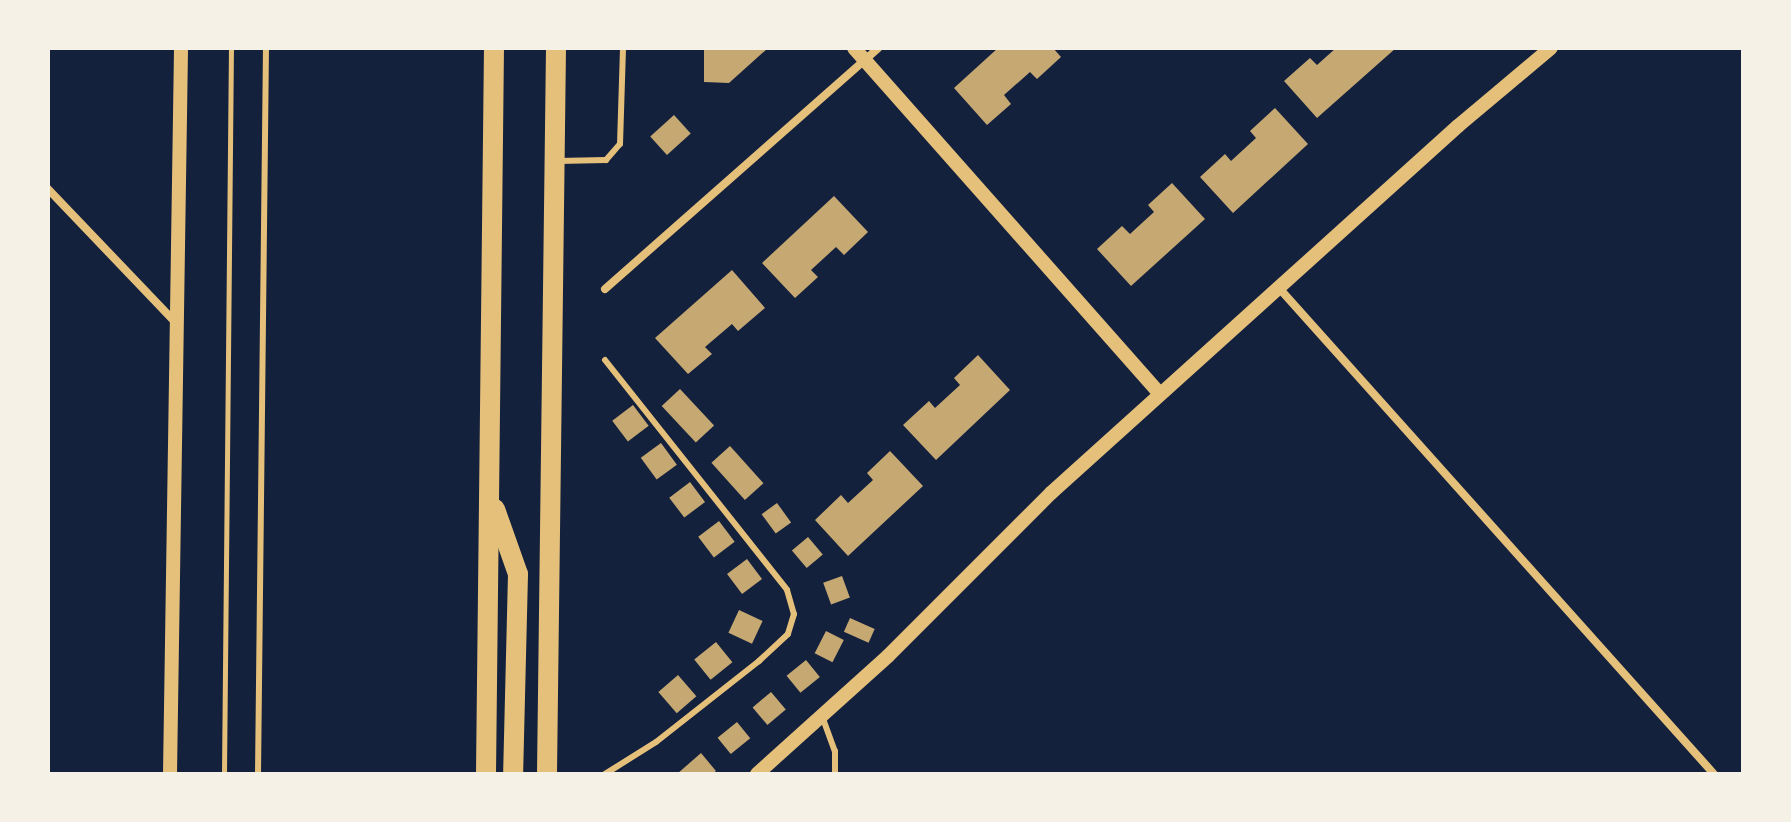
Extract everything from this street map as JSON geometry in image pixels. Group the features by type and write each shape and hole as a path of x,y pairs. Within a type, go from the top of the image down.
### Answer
{"highway":[{"path":"486,774 494,48"},
{"path":"547,774 556,48"},
{"path":"489,494 518,574 513,774"}],"street":[{"path":"170,774 181,48"},
{"path":"854,48 1160,394"},
{"path":"605,289 878,48"},
{"path":"757,774 888,656 1051,493 1458,126 1551,48"},
{"path":"48,189 179,326"},
{"path":"1279,288 1714,774"}],"lane":[{"path":"258,774 266,48"},
{"path":"554,161 606,160 620,144 623,48"},
{"path":"605,360 787,590 794,614 788,634 759,661 656,742 605,774"},
{"path":"821,715 835,751 835,774"}],"path":[{"path":"224,774 231,48"}],"building":[{"path":"704,48 768,48 729,83 704,82"},
{"path":"998,48 1053,48 1061,57 1037,79 1030,72 1004,95 1011,104 987,125 954,88"},
{"path":"1336,48 1396,48 1317,118 1284,81 1310,58 1317,65"},
{"path":"1275,108 1308,144 1233,213 1200,177 1225,154 1231,161 1256,138 1250,131"},
{"path":"674,115 691,134 667,155 650,136"},
{"path":"1172,183 1205,219 1131,286 1097,249 1122,226 1130,234 1154,212 1148,205"},
{"path":"834,196 868,232 844,255 836,247 811,270 818,277 795,298 762,263"},
{"path":"732,270 765,308 738,331 732,324 705,347 712,354 688,374 655,338"},
{"path":"978,355 1010,390 936,460 903,425 929,401 935,408 960,385 954,378"},
{"path":"680,389 714,426 696,443 662,406"},
{"path":"633,405 649,426 628,441 612,421"},
{"path":"661,443 677,465 657,480 641,458"},
{"path":"730,446 763,483 745,500 711,463"},
{"path":"890,451 923,486 848,556 815,520 841,495 848,503 873,480 867,473"},
{"path":"690,482 705,502 684,518 669,498"},
{"path":"777,503 791,522 776,534 762,514"},
{"path":"719,521 735,542 714,557 698,537"},
{"path":"808,537 823,555 807,568 792,550"},
{"path":"747,559 762,579 742,594 727,574"},
{"path":"842,576 850,598 831,604 823,583"},
{"path":"739,610 763,621 752,644 728,633"},
{"path":"850,618 875,629 869,643 844,632"},
{"path":"826,631 844,640 832,662 815,653"},
{"path":"716,642 732,662 711,680 694,660"},
{"path":"806,660 820,677 800,693 787,676"},
{"path":"678,675 696,696 677,713 658,692"},
{"path":"771,692 786,710 767,725 753,707"},
{"path":"737,722 750,738 731,754 718,738"},
{"path":"701,753 716,771 712,774 677,774"}]}
